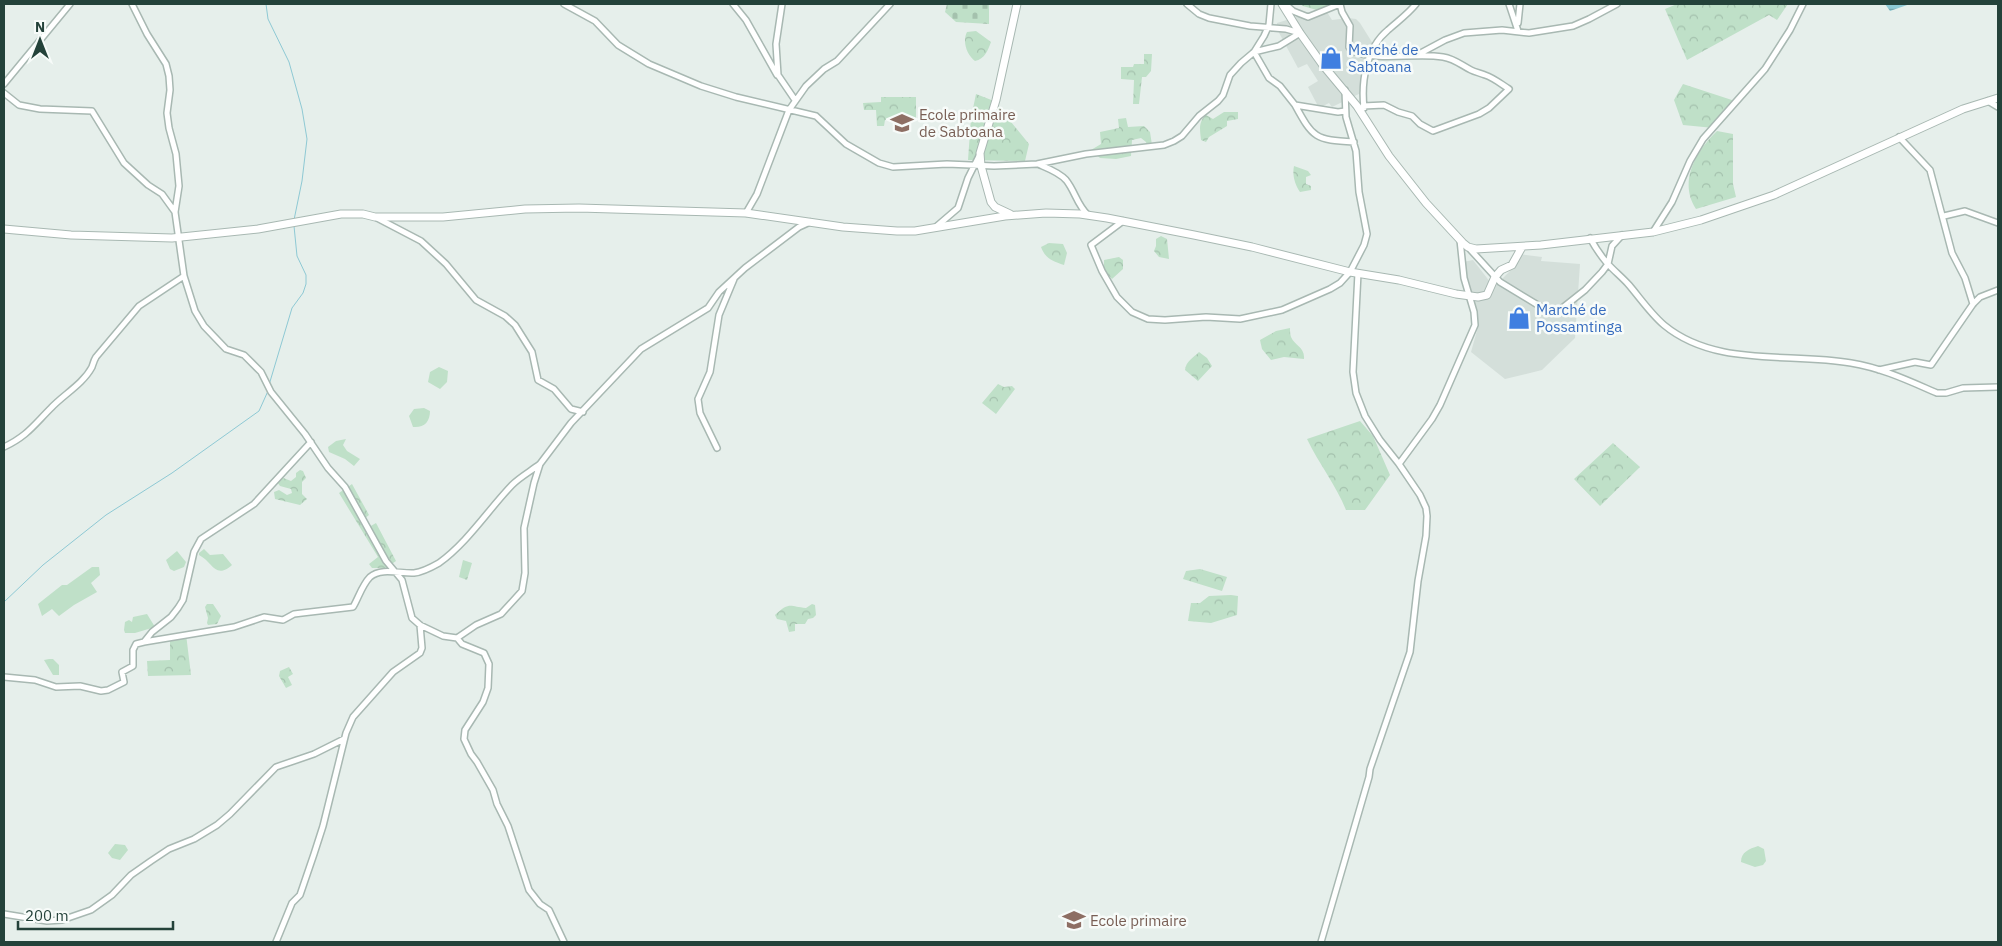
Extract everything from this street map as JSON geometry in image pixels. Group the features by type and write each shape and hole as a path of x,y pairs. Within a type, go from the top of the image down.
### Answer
{"street":[{"path":"4,84 70,4"},
{"path":"132,4 147,34 166,64 169,76 170,90 167,113 176,154 179,186 175,212 184,276 195,311 204,326 226,350 244,355 256,365 271,392 311,442 328,468 345,487 386,561 404,585 412,618 420,625 442,636 458,638 476,625 501,614 522,591 525,573 524,528 540,464"},
{"path":"564,4 596,21 618,45 649,64 701,86 736,98 816,116 846,144 885,166 893,168 947,164 1037,164 1086,154 1164,145 1174,141 1182,136 1199,116 1218,101 1223,95 1230,75 1240,63 1254,52 1268,28 1271,4"},
{"path":"733,4 746,20 795,100"},
{"path":"778,75 776,44 782,4"},
{"path":"746,213 757,194 789,110 795,100 806,86 837,61 890,4"},
{"path":"937,226 958,208 968,178 978,165 996,100 1017,4"},
{"path":"1188,4 1199,14 1209,18 1286,30 1300,34"},
{"path":"1284,4 1293,11 1308,17 1340,4 1350,26 1349,49 1391,58 1416,55 1443,57 1486,75 1509,89 1489,108 1479,114 1433,131 1420,124 1412,116 1384,105 1363,106"},
{"path":"1284,4 1300,34 1322,64 1345,90 1390,156 1426,203 1495,277 1514,292 1546,310 1556,313 1585,290 1608,264 1612,246 1622,235"},
{"path":"1366,119 1363,106 1364,78 1370,55 1387,30 1416,4"},
{"path":"1509,4 1518,31"},
{"path":"1518,31 1520,4"},
{"path":"1416,55 1445,40 1464,33 1486,30 1529,33 1573,26 1617,4"},
{"path":"1653,232 1672,202 1690,161 1703,139 1765,69 1790,30 1803,4"},
{"path":"1254,52 1279,46 1300,34"},
{"path":"1254,52 1269,78 1280,86 1295,104 1306,126 1315,135 1339,141 1354,142"},
{"path":"1321,942 1370,769 1410,652 1427,516 1426,508 1420,496 1399,464 1380,440 1366,416 1356,393 1353,372 1355,342 1354,272 1367,234 1359,192 1358,161 1345,111 1345,90"},
{"path":"4,93 19,105 92,112 124,163 148,185 162,194 175,212"},
{"path":"1468,247 1476,249 1506,246 1522,247 1653,232 1701,220 1774,195 1899,137 1987,100 1998,98"},
{"path":"1987,100 1998,107"},
{"path":"1295,104 1338,112 1345,111"},
{"path":"1899,137 1930,170 1944,216 1952,253 1965,278 1973,304"},
{"path":"1037,164 1061,175 1067,181 1080,206 1089,216"},
{"path":"978,165 992,202 1000,211 1013,215"},
{"path":"4,229 71,235 154,238 263,228 328,215 358,214 375,217 443,217 525,209 579,208 746,213 811,222 897,231 916,231 937,226 1013,215 1046,213 1123,221 1469,296 1486,296 1495,277 1501,270 1512,265 1522,247"},
{"path":"1944,216 1965,211 1998,223"},
{"path":"375,217 421,241 446,264 476,300 505,316 515,325 532,352 538,380 554,389 571,409 583,412"},
{"path":"1123,221 1091,244 1102,271 1117,297 1132,312 1148,319 1165,320 1206,317 1240,319 1274,312 1330,289 1354,272"},
{"path":"4,677 35,680 56,687 80,686 108,690 124,682 122,672 133,666 133,650 136,644 234,628 264,617 283,620 294,614 353,608 370,577 378,573 414,573 424,571 451,553 498,503 513,484 540,464 571,423 630,359 649,343 708,308 719,292 735,276 793,231 811,222"},
{"path":"1590,238 1608,264 1626,281 1661,323 1678,335 1701,347 1747,355 1850,363 1879,370 1937,393 1946,393 1963,388 1998,387"},
{"path":"1399,464 1432,419 1475,325 1464,278 1460,240"},
{"path":"4,447 28,433 50,408 86,376 96,356 138,306 184,276"},
{"path":"717,448 700,413 698,399 710,372 719,315 735,276"},
{"path":"1879,370 1915,362 1931,365 1949,338 1965,319 1973,304 1980,297 1998,290"},
{"path":"144,642 152,632 171,617 183,600 194,552 202,539 254,504 311,442"},
{"path":"276,942 292,903 300,895 323,826 344,739 353,717 393,672 420,653 422,648 420,625"},
{"path":"458,638 462,644 484,653 489,664 488,688 483,702 465,730 466,744 493,790 497,804 508,826 529,890 551,913 564,942"},
{"path":"4,914 48,921 62,920 91,910 112,895 131,875 151,861 169,849 194,839 217,825 276,767 314,754 344,739"}],"shaded area":[{"path":"1327,12 1332,20 1356,19 1375,47 1368,66 1365,91 1332,107 1329,103 1319,108 1308,87 1318,81 1307,64 1298,68 1277,29 1277,23 1303,15 1309,20"},
{"path":"1519,254 1542,257 1541,261 1580,264 1575,338 1542,370 1505,379 1471,352 1478,327 1463,262 1473,260 1494,287 1510,271"}],"green space":[{"path":"947,4 989,4 989,24 956,22 945,12"},
{"path":"1300,4 1335,4 1320,11"},
{"path":"1677,4 1788,4 1777,20 1769,15 1687,60 1665,9"},
{"path":"976,31 991,42 984,56 975,61 968,52 965,40 967,32"},
{"path":"1144,54 1152,54 1151,71 1146,77 1142,77 1139,104 1133,104 1134,80 1121,79 1121,67 1133,67 1134,64 1144,64"},
{"path":"1683,84 1738,102 1714,128 1683,125 1674,100"},
{"path":"976,94 994,101 1029,144 1025,161 968,160 971,118"},
{"path":"881,97 916,97 916,118 885,120 884,126 877,126 876,110 864,110 863,103 881,102"},
{"path":"1224,112 1238,112 1238,119 1227,121 1227,126 1209,137 1206,142 1201,140 1200,126 1203,118 1206,115 1213,119"},
{"path":"1126,118 1128,127 1144,126 1150,132 1152,145 1147,146 1146,142 1141,138 1132,140 1131,156 1116,159 1100,158 1091,150 1101,144 1100,132 1119,128 1118,119"},
{"path":"1717,131 1733,134 1733,184 1736,197 1696,209 1691,199 1689,178 1696,157"},
{"path":"1294,166 1308,171 1311,175 1306,177 1306,184 1311,186 1311,190 1300,192 1294,180"},
{"path":"1161,236 1167,239 1169,259 1159,257 1154,251 1156,239"},
{"path":"1049,243 1063,244 1067,253 1064,265 1045,254 1041,247"},
{"path":"1119,257 1123,260 1123,269 1112,279 1104,270 1104,260"},
{"path":"1290,328 1291,337 1303,352 1304,359 1284,357 1271,360 1262,349 1260,340 1276,331"},
{"path":"1199,352 1207,358 1212,366 1198,381 1185,370 1188,362"},
{"path":"439,367 448,371 447,382 440,389 428,382 430,372"},
{"path":"998,384 1004,387 1012,386 1015,389 996,414 982,403"},
{"path":"424,408 430,411 428,421 426,424 413,427 409,416 414,409"},
{"path":"1360,421 1373,436 1390,475 1365,510 1346,510 1307,439"},
{"path":"346,439 343,445 347,451 360,459 354,466 345,459 329,452 328,447 336,441"},
{"path":"1613,443 1640,467 1600,506 1574,479"},
{"path":"300,470 303,471 306,478 302,482 302,494 307,499 300,505 275,499 274,492 279,490 287,495 292,493 291,489 280,486 277,482 281,477 291,481"},
{"path":"352,484 369,515 364,519 369,527 376,523 396,561 386,568 372,568 369,564 378,557 339,493"},
{"path":"204,549 210,555 223,554 232,565 222,571 214,568 199,555"},
{"path":"177,551 186,562 184,567 174,571 170,569 166,560"},
{"path":"463,560 472,563 467,580 459,577"},
{"path":"92,567 99,567 100,575 91,583 97,592 59,616 52,609 42,616 38,604 62,585 67,585"},
{"path":"1200,569 1227,577 1222,591 1183,579 1186,571"},
{"path":"1209,596 1238,596 1237,615 1211,623 1188,621 1191,603 1200,603"},
{"path":"207,604 213,604 221,616 217,624 208,625 207,623 208,618 205,607"},
{"path":"812,604 815,605 816,615 808,619 805,624 795,624 795,631 789,632 786,621 777,619 775,615 787,606 806,608"},
{"path":"147,614 155,627 135,633 125,633 125,622 129,620 132,622 133,617"},
{"path":"186,634 191,675 148,676 147,661 170,660 170,638"},
{"path":"53,659 59,665 59,675 53,675 44,660"},
{"path":"289,667 293,674 288,677 292,685 286,688 279,676 280,671"},
{"path":"115,844 125,845 128,850 120,860 112,858 108,853"},
{"path":"1758,846 1764,849 1766,861 1763,865 1755,867 1741,862 1744,853"}],"water":[{"path":"1885,4 1910,4 1890,11"}],"waterway":[{"path":"266,4 268,19 289,62 302,109 307,139 302,181 294,220"},
{"path":"269,385 292,308 303,293 306,284 306,275 297,256 294,226"},
{"path":"4,602 43,565 106,515 172,473 259,411 268,391"}],"place":[{"name":"Marché de Sabtoana","path":"1331,58"},
{"name":"Ecole primaire de Sabtoana","path":"902,123"},
{"name":"Marché de Possamtinga","path":"1519,318"},
{"name":"Ecole primaire","path":"1074,920"}]}
